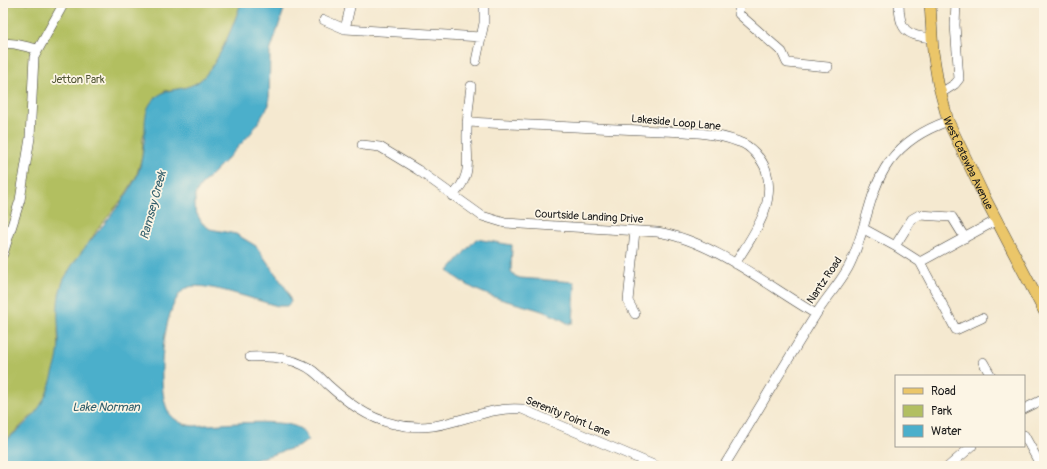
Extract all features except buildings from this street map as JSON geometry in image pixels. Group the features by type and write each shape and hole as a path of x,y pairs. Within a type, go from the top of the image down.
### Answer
{"main road":[{"name":"West Catawba Avenue","path":"930,3 932,38 941,93 948,121 996,220 1044,311"}],"street":[{"path":"3,254 20,200 30,138 34,57 37,49 64,3"},
{"path":"345,29 351,3"},
{"path":"476,61 481,37 484,3"},
{"path":"739,3 739,14 782,52 787,63 828,66"},
{"path":"899,3 900,19 908,34 916,37 932,38"},
{"path":"941,93 955,84 959,79 955,25 956,3"},
{"path":"324,20 345,29 481,37"},
{"path":"3,43 24,45 37,49"},
{"path":"452,196 465,180 468,166 467,122 471,86"},
{"name":"Nantz Road","path":"724,466 816,314 837,286 847,269 857,249 875,192 889,162 902,148 923,131 948,121"},
{"name":"Lakeside Loop Lane","path":"467,122 702,134 741,142 755,153 765,168 768,183 766,206 762,218 735,264"},
{"name":"Courtside Landing Drive","path":"362,145 380,147 418,170 452,196 482,216 505,223 677,235 695,242 735,264 816,314"},
{"path":"896,246 912,219 919,215 952,217 965,238"},
{"path":"920,262 996,220"},
{"path":"864,228 896,246 920,262 956,330 982,318"},
{"path":"635,231 628,301 635,314"},
{"name":"Serenity Point Lane","path":"250,357 274,356 303,364 314,371 353,406 365,414 393,424 418,427 433,426 501,410 522,409 656,466"},
{"path":"983,362 990,375"},
{"path":"1025,408 1044,399"},
{"path":"1025,437 1041,466"},
{"path":"950,466 971,447"}],"green space":[{"name":"Jetton Park","path":"3,3 241,3 224,46 218,58 205,76 190,86 164,91 143,136 142,157 136,177 123,198 97,230 64,281 58,331 59,357 51,388 41,407 3,443"}],"water":[{"name":"Lake Norman","path":"241,3 286,3 270,52 269,105 252,132 202,184 195,195 195,210 202,223 210,229 236,234 256,246 287,290 291,302 287,306 278,306 219,289 197,286 189,287 180,294 172,307 167,325 163,346 162,387 165,403 170,414 183,424 194,426 254,422 280,423 299,428 304,432 308,440 300,446 235,466 3,466 3,443 35,413 45,397 49,387 58,353 58,302 64,279 80,253 120,204 136,178 140,167 148,107 155,98 161,94 192,85 205,76 224,46"},
{"path":"476,239 512,245 511,271 515,276 520,278 574,282 573,323 569,324 537,309 490,296 467,285 448,271"}],"water label":[{"name":"Ramsey Creek","path":"153,205"}]}
